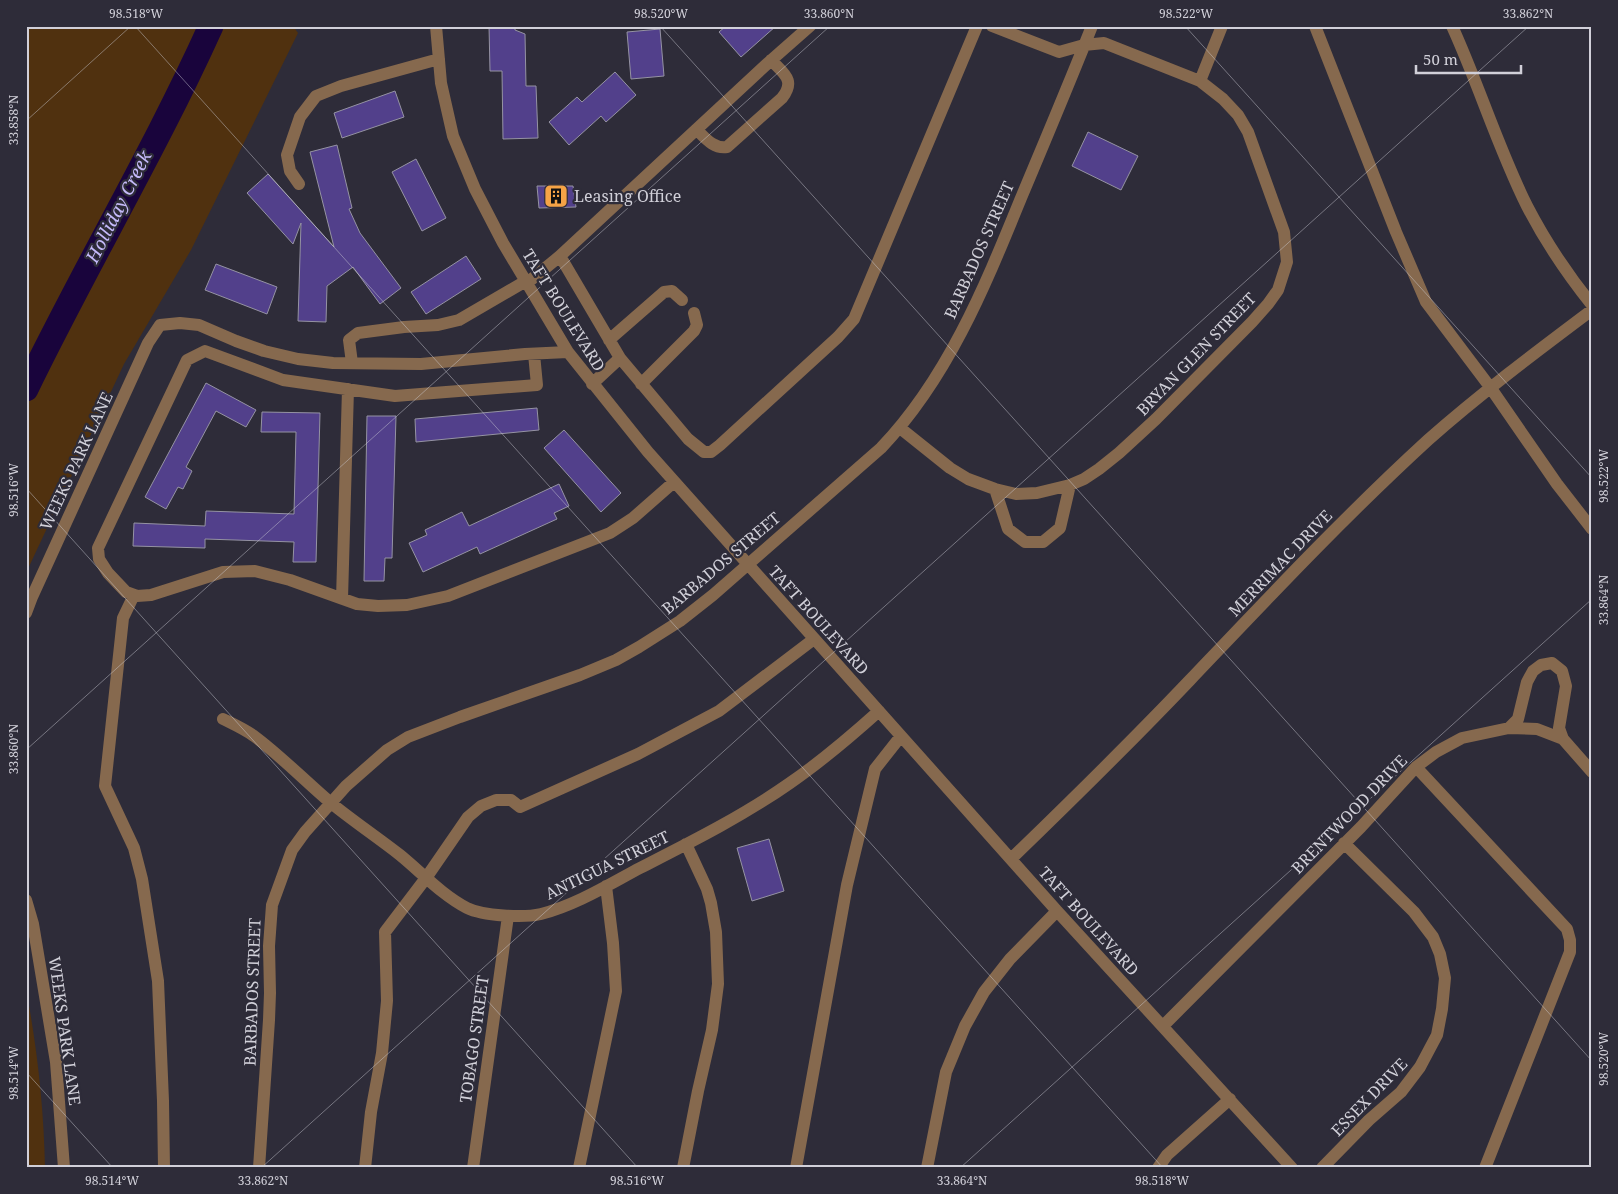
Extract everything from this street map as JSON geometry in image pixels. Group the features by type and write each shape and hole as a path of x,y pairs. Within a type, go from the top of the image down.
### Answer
{"street":[{"name":"TAFT BOULEVARD","path":"436,26 441,83 453,136 475,190 503,243 568,352 592,384 674,482 1011,859 1292,1168"},
{"path":"568,352 421,364 352,363 349,340 358,333 438,325 459,320 526,282 560,256 810,26"},
{"path":"560,256 620,358 688,439 704,452 711,452 838,337 854,319 977,26"},
{"name":"BRYAN GLEN STREET","path":"900,428 950,468 968,479 995,489 1016,494 1037,494 1084,479 1099,469 1156,419 1252,322 1278,290 1287,262 1284,232 1248,132 1238,115 1223,99 1200,81 1104,43 1084,45 1059,52 992,26"},
{"name":"BARBADOS STREET","path":"259,1168 269,1020 269,946 272,905 292,850 305,832 346,786 386,750 408,737 460,716 580,675 616,660 680,621 713,595 881,448 900,428 940,371 986,284 1092,26"},
{"path":"1200,81 1222,26"},
{"path":"1315,26 1396,232 1426,302 1490,387 1557,484 1592,529"},
{"path":"1452,26 1510,170 1527,205 1542,233 1592,305"},
{"path":"299,184 290,171 287,155 300,116 316,96 341,86 439,59"},
{"path":"697,130 711,144 721,148 727,147 782,98 788,91 789,83 786,76 771,60"},
{"path":"609,340 664,292 672,291 682,300"},
{"name":"MERRIMAC DRIVE","path":"1011,859 1169,701 1280,585 1428,441 1490,387 1592,310"},
{"path":"641,384 694,331 697,325 697,318 694,313"},
{"name":"WEEKS PARK LANE","path":"26,613 148,343 160,325 180,323 199,325 264,351 298,359 352,363"},
{"path":"534,354 537,385 396,396 283,380 206,351 187,360 98,548 99,559 108,573 126,592 137,596 151,595 223,572 255,571 290,580 357,604 378,606 407,605 448,596 610,533 633,518 674,482"},
{"path":"592,384 620,358"},
{"path":"342,599 348,389"},
{"path":"995,489 1008,529 1025,542 1043,542 1060,528 1070,485"},
{"path":"134,595 123,618 105,786 134,848 142,879 151,935 158,981 164,1168"},
{"path":"365,1168 371,1112 382,1053 387,1001 384,932 426,878 468,818 481,806 496,800 511,800 520,807 638,754 719,711 814,639"},
{"path":"1509,728 1518,719 1527,682 1533,671 1541,665 1552,663 1562,672 1566,686 1559,728 1563,739"},
{"name":"ANTIGUA STREET","path":"223,719 253,736 331,802 400,855 451,898 468,909 485,914 508,916 538,915 560,908 606,886 741,814 790,783 842,745 879,711"},
{"name":"BRENTWOOD DRIVE","path":"1163,1026 1362,827 1416,768 1436,752 1462,738 1509,728 1537,729 1563,739 1592,772"},
{"path":"796,1168 847,885 875,769 901,736"},
{"path":"1416,768 1567,929 1570,940 1570,952 1485,1168"},
{"name":"ESSEX DRIVE","path":"1322,1168 1369,1120 1401,1092 1420,1068 1436,1035 1443,1001 1444,978 1440,954 1433,937 1414,912 1344,843"},
{"path":"683,1168 712,1030 718,984 716,932 711,903 707,889 686,844"},
{"path":"579,1168 616,991 613,943 606,886"},
{"name":"WEEKS PARK LANE","path":"26,900 34,933 56,1062 64,1168"},
{"path":"927,1168 946,1072 964,1026 984,992 1010,959 1058,911"},
{"name":"TOBAGO STREET","path":"472,1168 508,916"},
{"path":"1158,1168 1167,1155 1230,1099"}],"shaded area":[{"path":"26,26 293,26 298,33 191,250 124,364 26,573"},
{"path":"26,989 39,1078 45,1168 26,1168"}],"building":[{"path":"489,26 515,26 515,30 525,34 526,86 536,86 538,138 503,139 502,71 490,71"},
{"path":"726,26 776,26 741,57 719,32"},
{"path":"660,29 664,76 631,79 627,32"},
{"path":"615,72 636,95 606,122 601,116 569,145 549,122 577,97 582,102"},
{"path":"395,91 404,117 342,138 334,113"},
{"path":"1088,132 1138,156 1121,190 1072,166"},
{"path":"337,145 352,208 349,209 360,233 401,288 380,304 353,267 327,286 326,322 298,321 301,223 293,244 247,193 268,174 334,247 310,152"},
{"path":"416,159 446,218 422,231 392,172"},
{"name":"Leasing Office","path":"537,186 573,186 576,207 539,208"},
{"path":"466,256 481,279 426,314 411,292"},
{"path":"216,264 277,287 267,314 205,290"},
{"path":"206,383 256,410 246,427 216,411 186,467 192,471 183,489 178,487 166,509 145,497"},
{"path":"537,408 539,430 416,442 415,419"},
{"path":"262,412 320,413 316,562 293,562 294,542 205,539 205,548 133,546 134,523 205,526 206,511 294,514 296,432 261,432"},
{"path":"367,416 396,416 392,558 385,558 384,581 364,581"},
{"path":"564,430 621,493 601,512 544,448"},
{"path":"559,484 569,506 554,513 557,519 480,554 477,547 423,572 409,543 427,535 425,530 462,512 469,526"},
{"path":"769,839 784,891 752,901 737,848"}],"waterway":[{"name":"Holliday Creek","path":"26,389 167,118 211,26"}],"place":[{"name":"Leasing Office","path":"556,196"}]}
